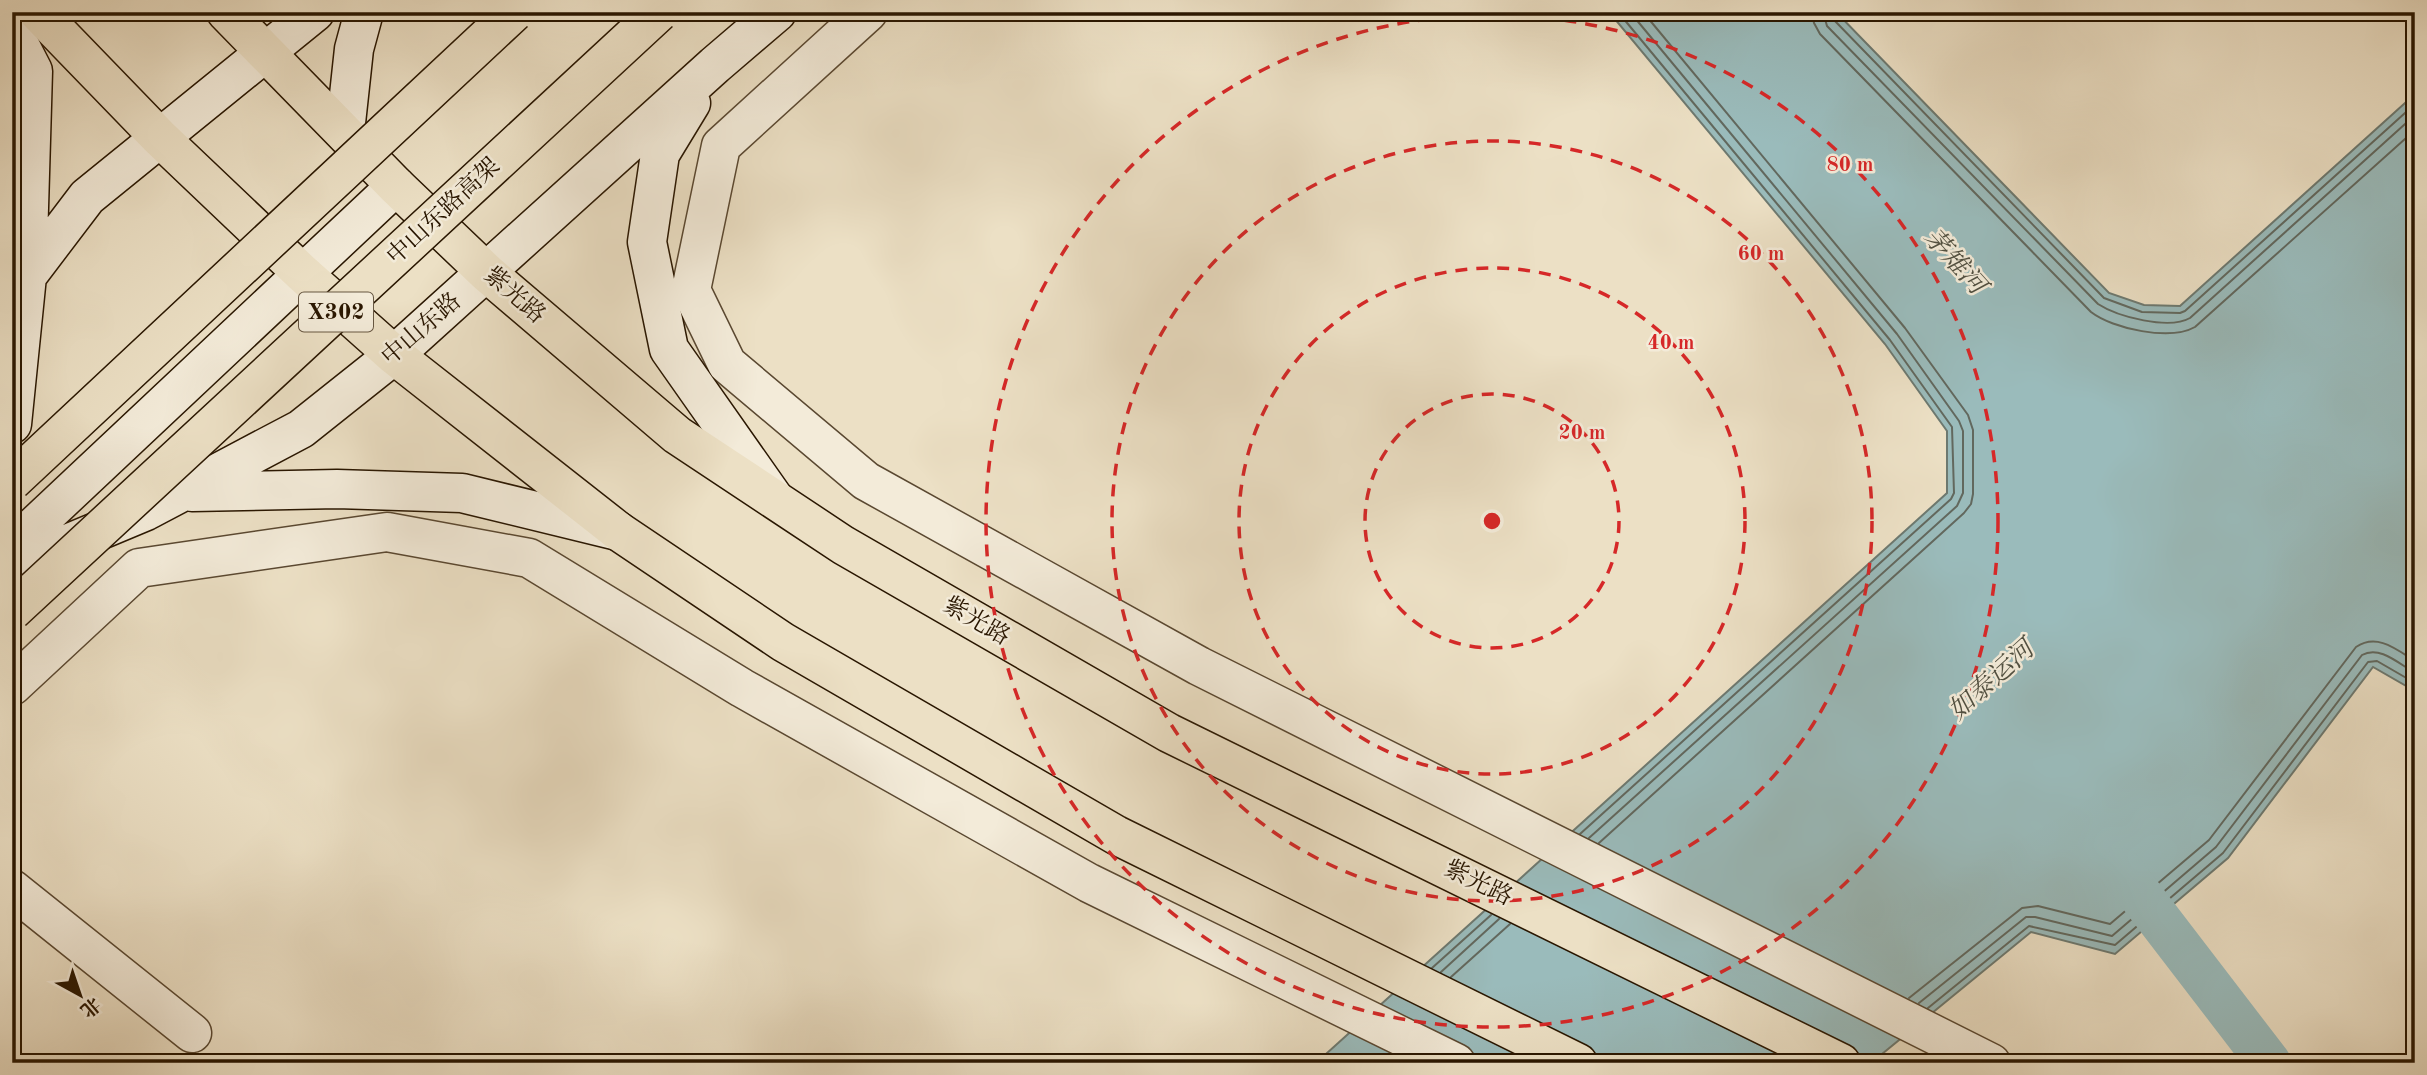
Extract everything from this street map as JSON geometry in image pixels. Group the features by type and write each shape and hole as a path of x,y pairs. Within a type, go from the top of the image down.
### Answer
{"main road":[{"path":"38,12 159,137 302,273 394,355 618,531 783,642 1115,835 1578,1063"},
{"name":"紫光路","path":"226,12 396,186 486,273 677,435 843,545 1169,733 1841,1063"},
{"path":"12,481 514,12"},
{"name":"中山东路高架","path":"12,611 659,12"}],"street":[{"path":"27,276 87,197 315,12"},
{"path":"345,132 354,49 364,12"},
{"name":"中山东路","path":"12,567 146,511 301,429 394,355 777,12"},
{"path":"868,12 722,146 691,290 727,364 866,481 1199,666 1990,1063"},
{"path":"12,30 33,71 27,276 12,424"},
{"path":"715,65 660,154 647,242 669,349 773,497"},
{"path":"12,547 396,186"},
{"path":"183,492 337,489 462,493 618,531"},
{"path":"12,685 139,568 387,532 528,558 742,688 1089,883 1456,1063"},
{"path":"12,889 192,1033"}],"water":[{"path":"1609,12 1836,12 2109,293 2144,305 2180,306 2415,94 2415,691 2373,667 2228,858 2115,954 2031,932 1871,1063 1316,1063 1947,493 1947,431 1885,344"}],"waterway":[{"path":"2121,870 2269,1063"}],"water label":[{"name":"茅雉河","path":"1954,262"},
{"name":"如泰运河","path":"1992,681"}]}
